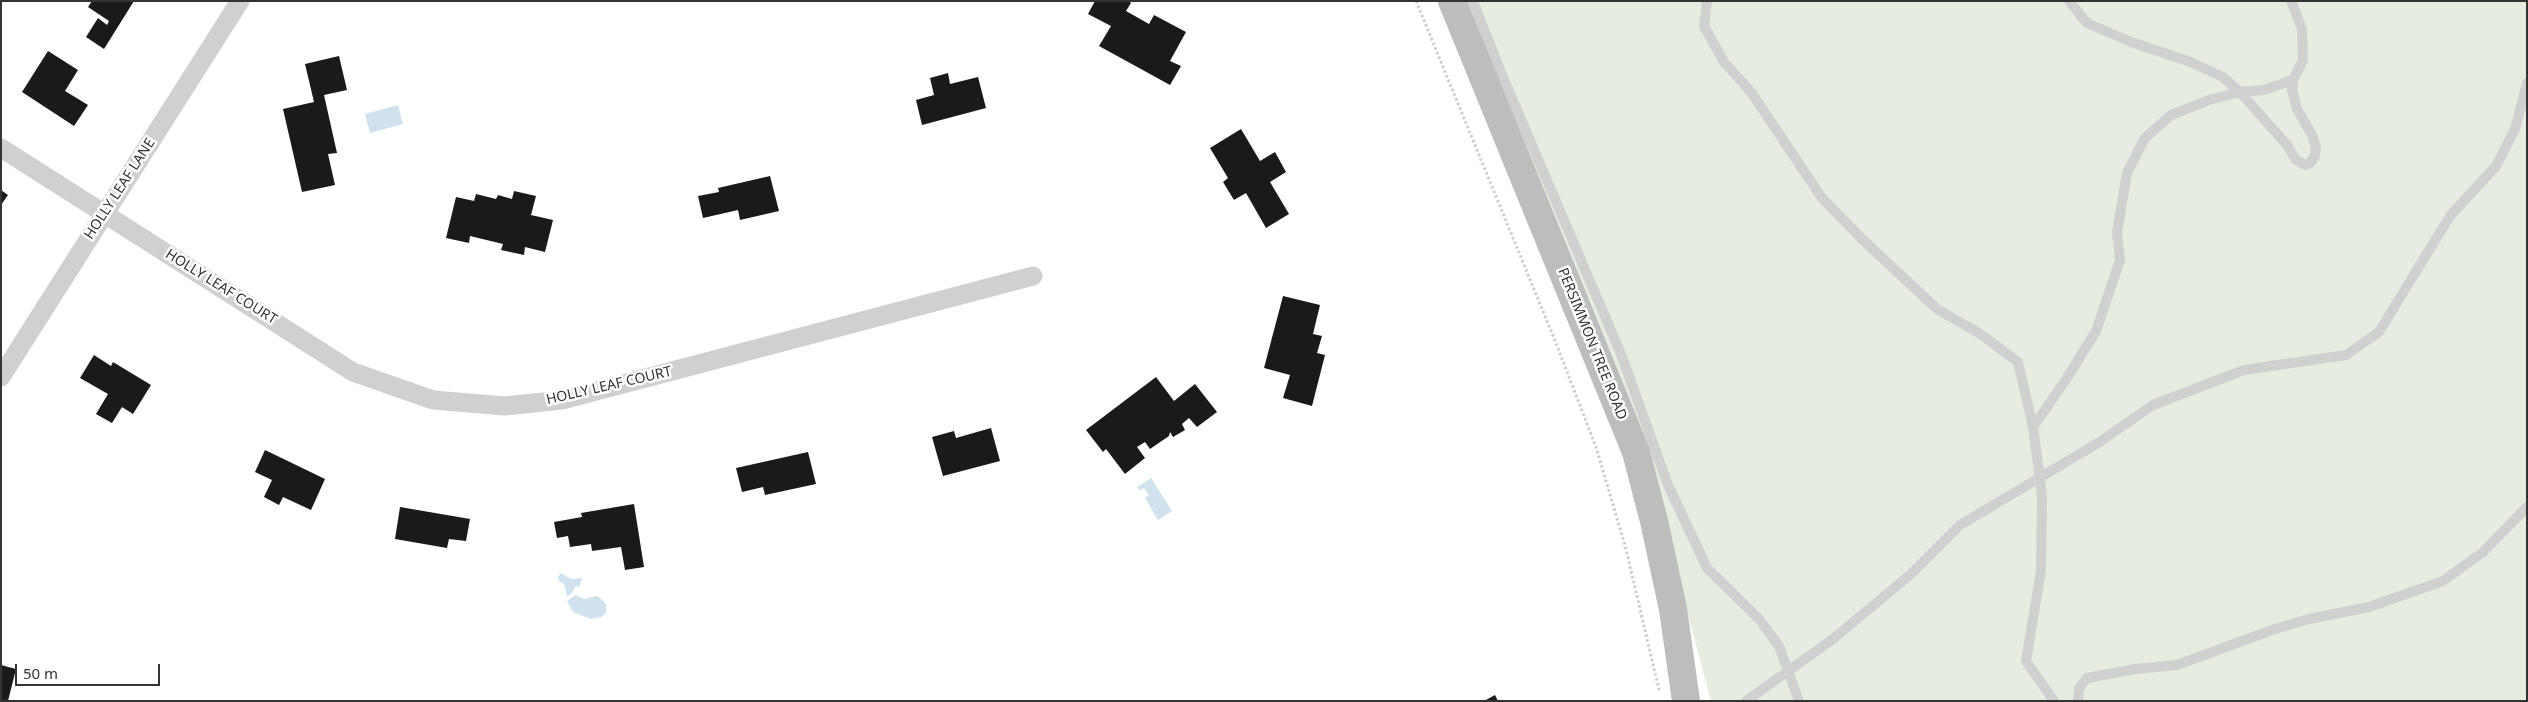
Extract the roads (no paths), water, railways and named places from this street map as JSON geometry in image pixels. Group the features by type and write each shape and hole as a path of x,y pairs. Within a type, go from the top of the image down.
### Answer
{"main road":[{"name":"PERSIMMON TREE ROAD","path":"1452,1 1636,452 1654,521 1673,609 1686,701"}],"street":[{"name":"HOLLY LEAF LANE","path":"1,378 240,1"},
{"name":"HOLLY LEAF COURT","path":"1,148 353,372 433,400 505,406 562,400 1033,276"}],"lane":[{"path":"1473,1 1502,75 1621,354 1668,485 1708,568 1759,619 1779,646 1790,669 1800,701"},
{"path":"1707,1 1704,26 1724,62 1751,92 1822,198 1862,239 1937,309 1979,333 2018,362 2033,427 2042,495 2041,570 2026,661 2054,701"},
{"path":"2069,1 2087,23 2131,42 2188,61 2223,77 2240,92 2287,145 2296,160 2305,165 2310,163 2315,156 2316,147 2312,135 2297,109 2292,90 2293,80 2303,60 2302,29 2291,1"},
{"path":"2033,427 2067,378 2096,330 2120,260 2117,232 2127,174 2145,138 2171,115 2209,100 2240,92 2264,90 2293,80"},
{"path":"1746,701 1833,639 1911,574 1960,525 2098,443 2153,405 2244,370 2346,354 2378,332 2450,216 2496,166 2515,129 2527,83"},
{"path":"2078,701 2079,688 2087,678 2135,669 2177,665 2272,630 2308,619 2369,607 2442,581 2483,552 2527,507"}],"water":[{"path":"398,105 403,124 370,133 365,114"},
{"path":"1151,478 1172,511 1158,520 1145,498 1149,495 1144,488 1140,490 1137,487"},
{"path":"560,574 571,579 582,578 579,587 576,586 570,595 567,596 564,584 559,581 558,577"},
{"path":"576,595 584,599 599,597 606,604 606,613 601,617 591,619 573,612 567,601"}]}
